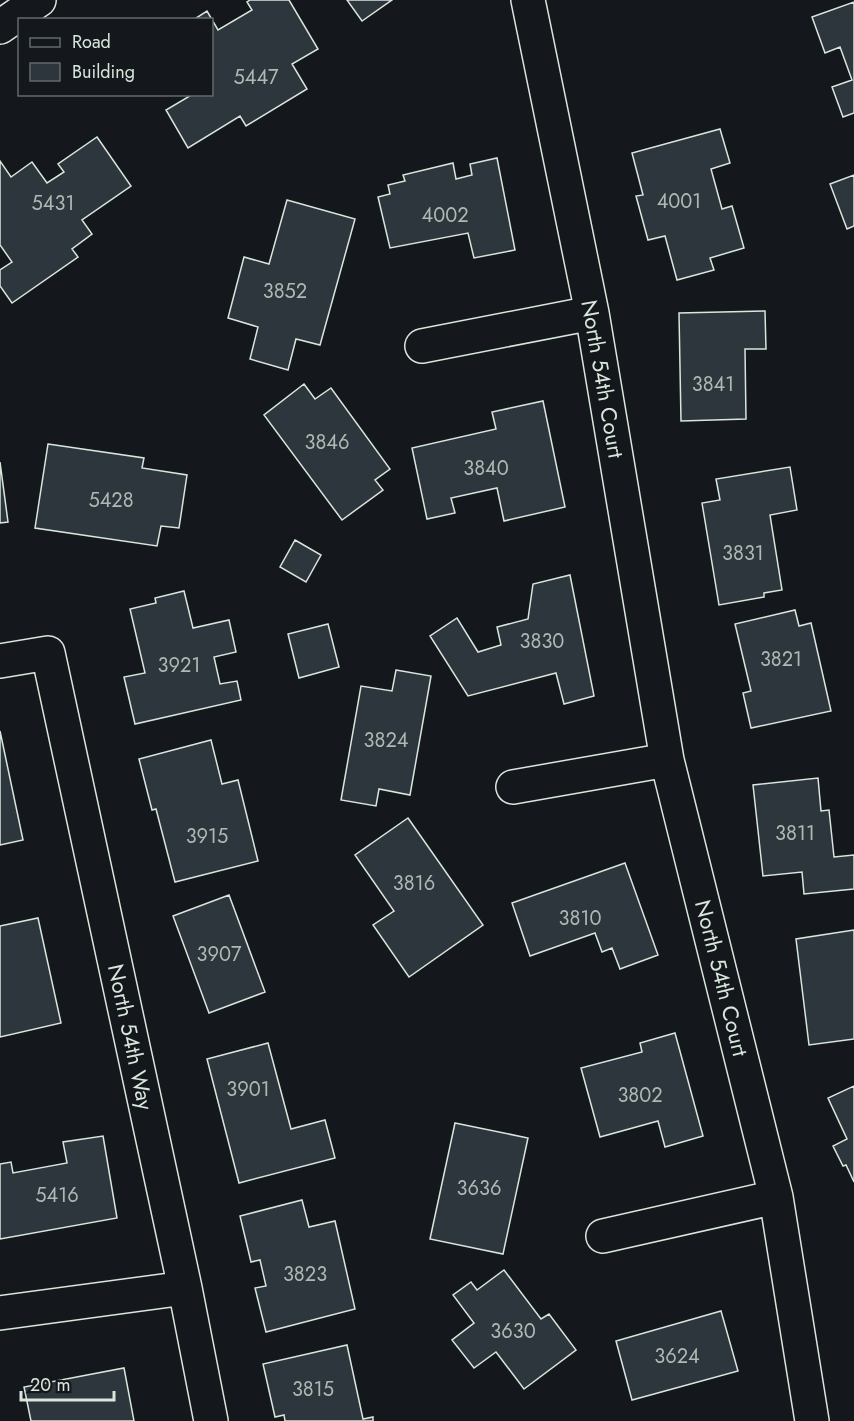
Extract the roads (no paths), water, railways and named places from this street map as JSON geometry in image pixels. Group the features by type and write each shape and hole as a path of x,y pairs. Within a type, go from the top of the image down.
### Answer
{"street":[{"path":"0,27 39,0"},
{"name":"North 54th Court","path":"528,0 592,313 668,760 776,1197 812,1421"},
{"path":"422,346 592,313"},
{"name":"North 54th Way","path":"0,661 48,653 211,1421"},
{"path":"513,787 668,760"},
{"path":"603,1236 776,1197"},
{"path":"0,1313 184,1288"}]}
